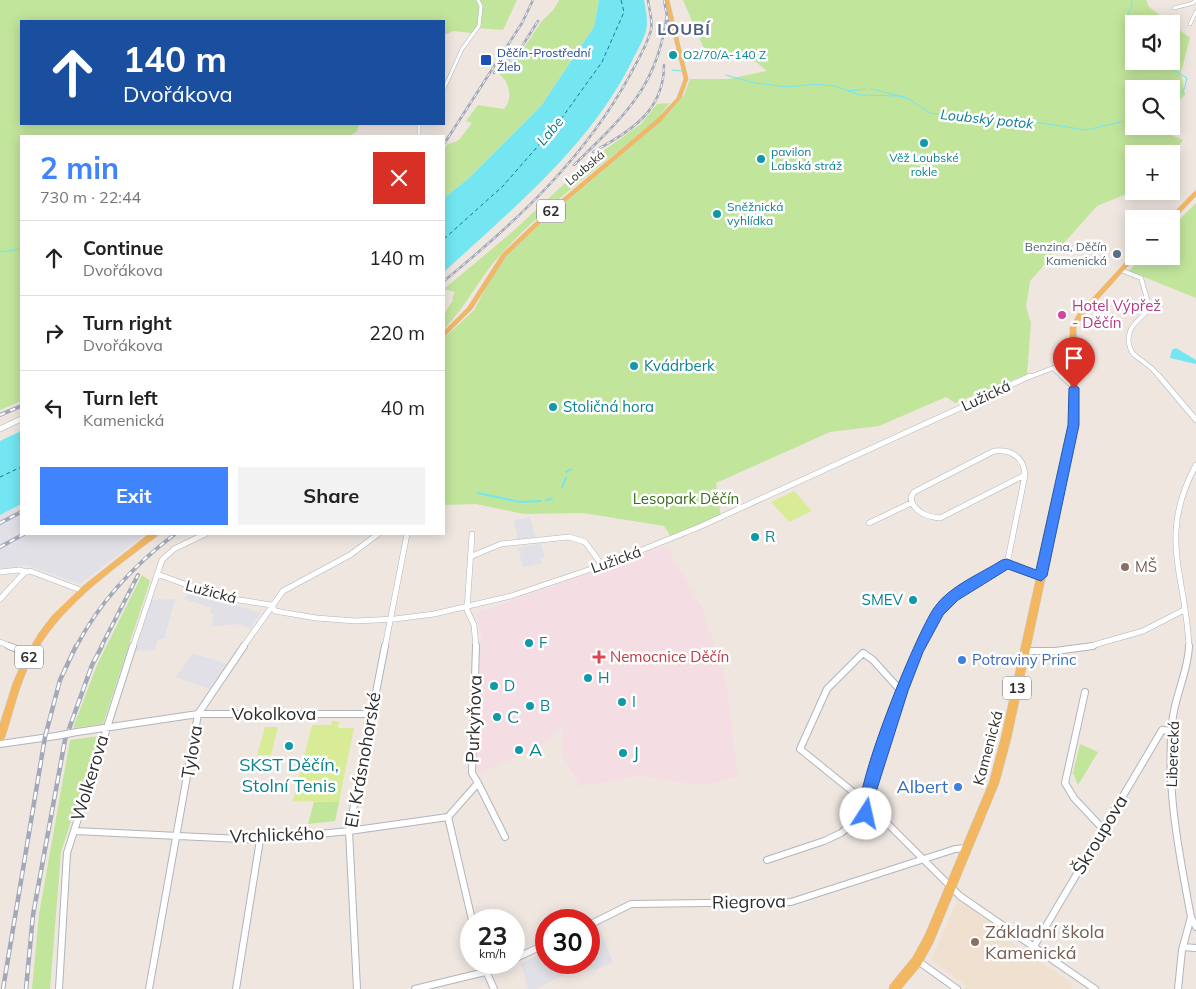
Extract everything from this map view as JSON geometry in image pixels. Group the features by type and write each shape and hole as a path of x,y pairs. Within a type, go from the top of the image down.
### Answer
{"main road":[{"name":"Loubská","path":"445,333 470,308 504,256 543,218 659,120 679,98 686,79 667,0"},
{"path":"1180,210 1196,194"},
{"name":"Kamenická","path":"894,989 917,961 952,887 966,848 994,783 1026,651 1074,425 1073,328 1076,320 1126,265"},
{"name":"62","path":"0,737 30,654 52,624 83,592 153,535"}],"street":[{"path":"445,87 462,48 470,35 478,28 478,14 481,6 478,0"},
{"path":"1174,8 1196,1"},
{"path":"1190,24 1196,12"},
{"path":"1121,270 1141,278 1150,304 1150,309 1130,328 1127,334 1130,348 1135,356 1152,366 1167,388 1196,420"},
{"name":"Lužická","path":"157,574 185,586 220,597 271,605 275,611 318,619 390,620 467,610 602,565 705,526 1018,381 1053,368 1073,366"},
{"path":"1053,368 1074,388"},
{"path":"0,429 20,419"},
{"path":"767,860 824,841 841,832 866,814 870,789 901,691 918,650 939,611 954,596 1007,564 1025,475 1023,462 1018,456 1001,450 914,492 911,496 911,502 920,513 931,518 940,518 1025,475"},
{"name":"Liberecká","path":"1196,465 1186,488 1173,535 1189,648 1185,673 1172,720 1171,791 1191,917 1196,927"},
{"path":"869,523 911,502"},
{"name":"Purkyňova","path":"448,817 478,783 472,773 476,639 474,625 467,610 472,534"},
{"name":"Wolkerova","path":"58,989 68,852 106,728 157,574 157,566 163,556 203,535"},
{"name":"Tylova","path":"149,989 178,835 198,714 271,605 283,591 350,555 376,535"},
{"name":"El. Krásnohorské","path":"357,989 349,831 370,714 407,535"},
{"path":"472,556 501,544 569,537 585,542 602,565"},
{"path":"1007,564 1041,576"},
{"path":"0,572 19,570 26,573"},
{"path":"0,599 30,571 83,592"},
{"path":"1026,651 1042,652 1110,642 1144,631 1184,610"},
{"path":"0,642 30,654"},
{"path":"901,691 873,660 863,653 827,689 800,750 868,804 915,848 923,860 960,896 1095,989"},
{"path":"1085,692 1066,783 1074,798 1103,829"},
{"name":"Vokolkova","path":"0,744 198,714 370,714"},
{"name":"Škroupova","path":"1033,948 1162,730 1172,731"},
{"path":"478,783 505,837"},
{"path":"448,817 469,909"},
{"name":"Vrchlického","path":"74,831 260,840 349,831 448,817"},
{"path":"236,989 260,840"},
{"name":"Riegrova","path":"600,920 631,904 791,902 954,849 966,848"},
{"path":"1178,989 1183,946 1191,917"},
{"path":"1183,946 1196,948"},
{"path":"917,961 957,989"},
{"path":"415,989 477,974"},
{"path":"486,974 494,989"}],"shaded area":[{"path":"20,505 20,535 144,535 80,584 27,565 0,570 0,515"},
{"path":"530,517 535,537 518,540 514,520"},
{"path":"541,543 545,558 541,559 542,563 523,567 518,548"},
{"name":"Nemocnice Děčín","path":"666,546 702,607 726,680 738,777 707,784 683,783 641,776 580,786 561,754 563,726 542,745 480,774 477,772 481,633 476,613"},
{"path":"190,592 261,613 251,628 236,624 212,627 214,614 209,614 212,608 184,599"},
{"path":"175,599 164,639 158,639 155,650 135,651 151,600"},
{"path":"193,653 227,664 210,689 176,677"},
{"name":"Základní škola Kamenická","path":"958,899 1007,934 1005,938 1072,983 1071,989 965,989 966,986 931,960"},
{"path":"600,930 613,962 600,968"},
{"path":"535,957 535,974 565,974 536,989 528,989 524,974 525,962"}],"green space":[{"path":"0,0 517,0 503,30 477,28 472,33 453,31 445,35 445,20 20,20 20,125 359,125 357,131 351,135 20,135 20,401 0,410"},
{"path":"559,0 599,0 594,27 541,106 468,179 445,197 445,148 447,145 459,140 472,123 466,121 478,105 504,109 509,100 509,90 505,80 498,73 522,51 541,22 554,9"},
{"name":"Lesopark Děčín","path":"683,0 1146,0 1149,7 1160,15 1125,15 1125,70 1180,70 1180,30 1190,38 1181,72 1185,95 1180,100 1180,80 1125,80 1125,135 1171,135 1183,140 1180,145 1125,145 1125,195 1097,206 1030,281 1026,307 1031,323 1027,374 955,403 946,397 879,426 830,432 716,483 721,518 672,538 664,526 583,513 524,514 476,504 445,505 445,337 474,310 494,273 507,255 546,219 660,122 684,95 690,79 728,79 767,71 756,62 705,51"},
{"path":"670,103 656,120 557,201 519,235 494,262 460,311 445,328 445,312 453,300 455,292 445,288 511,233 589,161 641,124 657,104"},
{"path":"1196,203 1196,298 1129,271 1135,265 1180,265 1180,219"},
{"path":"794,491 812,511 789,522 771,502"},
{"path":"142,575 150,581 103,724 73,728 97,665"},
{"path":"332,721 339,721 338,728 354,728 339,802 293,801 312,725 331,725"},
{"path":"265,727 278,727 271,755 257,755"},
{"path":"99,736 61,852 50,989 32,989 39,914 70,740"},
{"path":"1080,744 1098,752 1078,785 1073,773"},
{"path":"314,802 339,802 335,821 308,824"}],"water":[{"name":"Labe","path":"599,0 644,0 647,21 645,34 615,92 594,121 548,175 445,271 445,197 468,179 541,106 594,27"},
{"path":"1176,348 1196,360 1196,364 1170,358 1172,350"},
{"path":"20,431 20,505 0,515 0,441"}],"waterway":[{"name":"Loubský potok","path":"1128,15 1132,6 1131,0"},
{"name":"Loubský potok","path":"672,70 683,71"},
{"name":"Loubský potok","path":"1173,70 1187,78 1184,90 1180,93"},
{"name":"Loubský potok","path":"726,75 755,83 788,87 815,84 835,86 849,91"},
{"name":"Loubský potok","path":"849,91 866,89"},
{"name":"Loubský potok","path":"871,89 905,97"},
{"name":"Loubský potok","path":"849,91 860,95 899,96 909,99 930,113 1002,121 1041,123 1086,130 1125,121"},
{"path":"0,252 20,249"},
{"path":"566,472 571,469"},
{"path":"562,487 566,478"},
{"path":"478,493 520,502 541,501"},
{"path":"546,500 552,499"}],"ferry route":[{"path":"445,238 503,186 559,122 602,62 624,12 621,0"},
{"path":"0,477 20,467"}],"railway":[{"path":"445,142 522,23 533,0"},
{"path":"445,280 523,212 592,134 630,75 647,42 651,30 648,0"},
{"path":"664,0 667,15"},
{"path":"574,165 623,115 647,81 656,61 667,15"},
{"path":"667,15 668,21"},
{"path":"494,73 519,51 538,21"},
{"path":"593,152 632,128 651,108 658,95 664,65"},
{"path":"0,415 20,406"},
{"path":"0,523 20,513"},
{"path":"0,547 22,535"},
{"path":"76,647 96,614 119,585 146,558 174,535"},
{"path":"101,647 138,575"},
{"path":"3,989 45,737 60,680 76,646"},
{"path":"26,989 33,915 65,740 92,665 102,646"}],"place":[{"name":"O2/70/A-140 Z","path":"673,55"},
{"name":"Děčín-Prostřední Žleb","path":"486,60"},
{"name":"Věž Loubské rokle","path":"924,143"},
{"name":"pavilon Labská stráž","path":"761,159"},
{"name":"Sněžnická vyhlídka","path":"717,214"},
{"name":"Benzina, Děčín Kamenická","path":"1117,254"},
{"name":"Hotel Výpřež - Děčín","path":"1062,315"},
{"name":"Kvádrberk","path":"634,366"},
{"name":"Stoličná hora","path":"553,407"},
{"name":"R","path":"755,537"},
{"name":"MŠ","path":"1125,567"},
{"name":"SMEV","path":"913,600"},
{"name":"F","path":"529,643"},
{"name":"Nemocnice Děčín","path":"599,657"},
{"name":"Potraviny Princ","path":"962,660"},
{"name":"H","path":"588,678"},
{"name":"D","path":"494,686"},
{"name":"I","path":"622,702"},
{"name":"B","path":"530,706"},
{"name":"C","path":"497,717"},
{"name":"SKST Děčín, Stolní Tenis","path":"289,746"},
{"name":"A","path":"519,750"},
{"name":"J","path":"623,753"},
{"name":"Albert","path":"958,787"},
{"name":"Základní škola Kamenická","path":"975,942"}],"district":[{"name":"LOUBÍ","path":"684,29"}],"route":[{"path":"866,814 870,789 901,691 918,650 939,611 954,596 1007,564 1041,576 1074,425 1074,388"}]}
